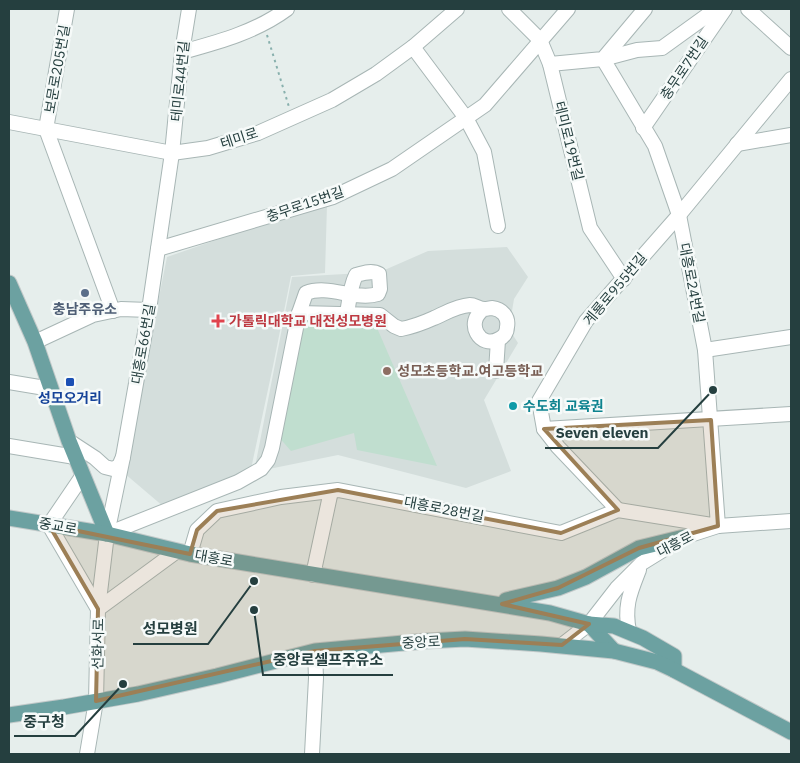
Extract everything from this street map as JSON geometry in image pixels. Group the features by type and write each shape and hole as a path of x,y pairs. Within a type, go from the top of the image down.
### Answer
{"main road":[{"path":"9,283 35,342 69,441 107,534"},
{"name":"중교로","path":"9,518 107,534"},
{"name":"대흥로","path":"107,534 184,552 313,575 492,602 550,613 589,624"},
{"path":"492,602 521,598 558,588 586,577 640,548 684,537"},
{"path":"589,624 614,626 629,631 674,656 674,670"},
{"path":"589,624 614,651"},
{"name":"중앙로","path":"9,715 96,701 217,676 315,650 465,639 562,645 614,651 656,662 791,732"}],"street":[{"name":"보문로205번길","path":"46,129 67,9"},
{"name":"테미로44번길","path":"172,153 182,52 189,9"},
{"path":"182,52 220,42 264,23 287,9"},
{"name":"테미로19번길","path":"509,9 540,40 550,64 590,228 624,278"},
{"name":"충무로15번길","path":"158,249 334,197 392,169 485,104 568,9"},
{"path":"602,58 645,9"},
{"path":"550,64 602,58 637,50 662,48 716,9"},
{"name":"충무로7번길","path":"643,128 725,9"},
{"path":"748,9 791,48"},
{"name":"테미로","path":"9,122 172,153 208,148 258,133 332,100 376,74 413,47 450,11"},
{"path":"413,47 466,118 484,152 498,226"},
{"name":"대흥로24번길","path":"602,58 655,146 679,215 705,350 718,526"},
{"name":"계룡로955번길","path":"618,510 558,447 544,429 539,400 586,321 679,215 791,79"},
{"path":"46,129 113,311"},
{"path":"737,144 791,134"},
{"name":"대흥로66번길","path":"107,534 149,310 172,153"},
{"path":"107,534 238,482 261,469 268,460 272,448 298,313 306,294 313,290 351,294 347,314"},
{"path":"298,313 380,315 401,330 432,319 458,306 473,305 484,309 498,309 502,312 507,320 507,330 502,338 488,341 484,340 477,333 474,324 475,320 477,315 484,309"},
{"path":"35,342 94,315 121,309 149,310"},
{"path":"705,350 791,337"},
{"path":"496,370 498,340"},
{"path":"9,382 51,389"},
{"path":"544,429 791,414"},
{"path":"69,441 105,467 113,468 119,466 123,456"},
{"path":"9,446 75,457"},
{"path":"83,475 49,525 98,609 184,552"},
{"name":"대흥로28번길","path":"184,552 197,530 217,510 280,497 338,490 561,533 618,510"},
{"path":"313,575 331,491"},
{"path":"618,510 718,526"},
{"name":"대흥로","path":"589,624 617,588 642,563 684,537 718,526 791,521"},
{"name":"선화서로","path":"87,754 96,701 98,609 107,534"},
{"path":"629,631 626,616 628,598 642,563"},
{"path":"562,645 589,624"},
{"path":"312,754 316,678 315,650"}],"path":[{"path":"264,23 292,118"}],"highlighted area":[{"path":"711,420 718,526 639,548 558,588 502,604 589,624 562,645 465,639 315,651 96,701 98,609 49,525 190,554 197,530 217,511 338,490 561,533 618,510 544,429"}],"shaded area":[{"name":"가톨릭대학교 대전성모병원","path":"327,205 325,273 291,276 251,469 164,507 124,473 167,257 245,230"},
{"name":"성모초등학교.여고등학교","path":"507,247 528,277 514,299 509,329 518,343 484,400 511,471 466,488 338,455 254,472 292,277 380,272 428,251"}],"green space":[{"path":"304,317 374,321 437,466 357,450 354,433 291,451 277,435"}],"place":[{"name":"충남주유소","path":"85,293"},
{"name":"가톨릭대학교 대전성모병원","path":"218,321"},
{"name":"성모초등학교.여고등학교","path":"387,371"},
{"name":"성모오거리","path":"70,382"},
{"name":"Seven eleven","path":"713,390"},
{"name":"수도회 교육권","path":"513,406"},
{"name":"성모병원","path":"254,581"},
{"name":"중앙로셀프주유소","path":"254,610"},
{"name":"중구청","path":"123,684"}]}
